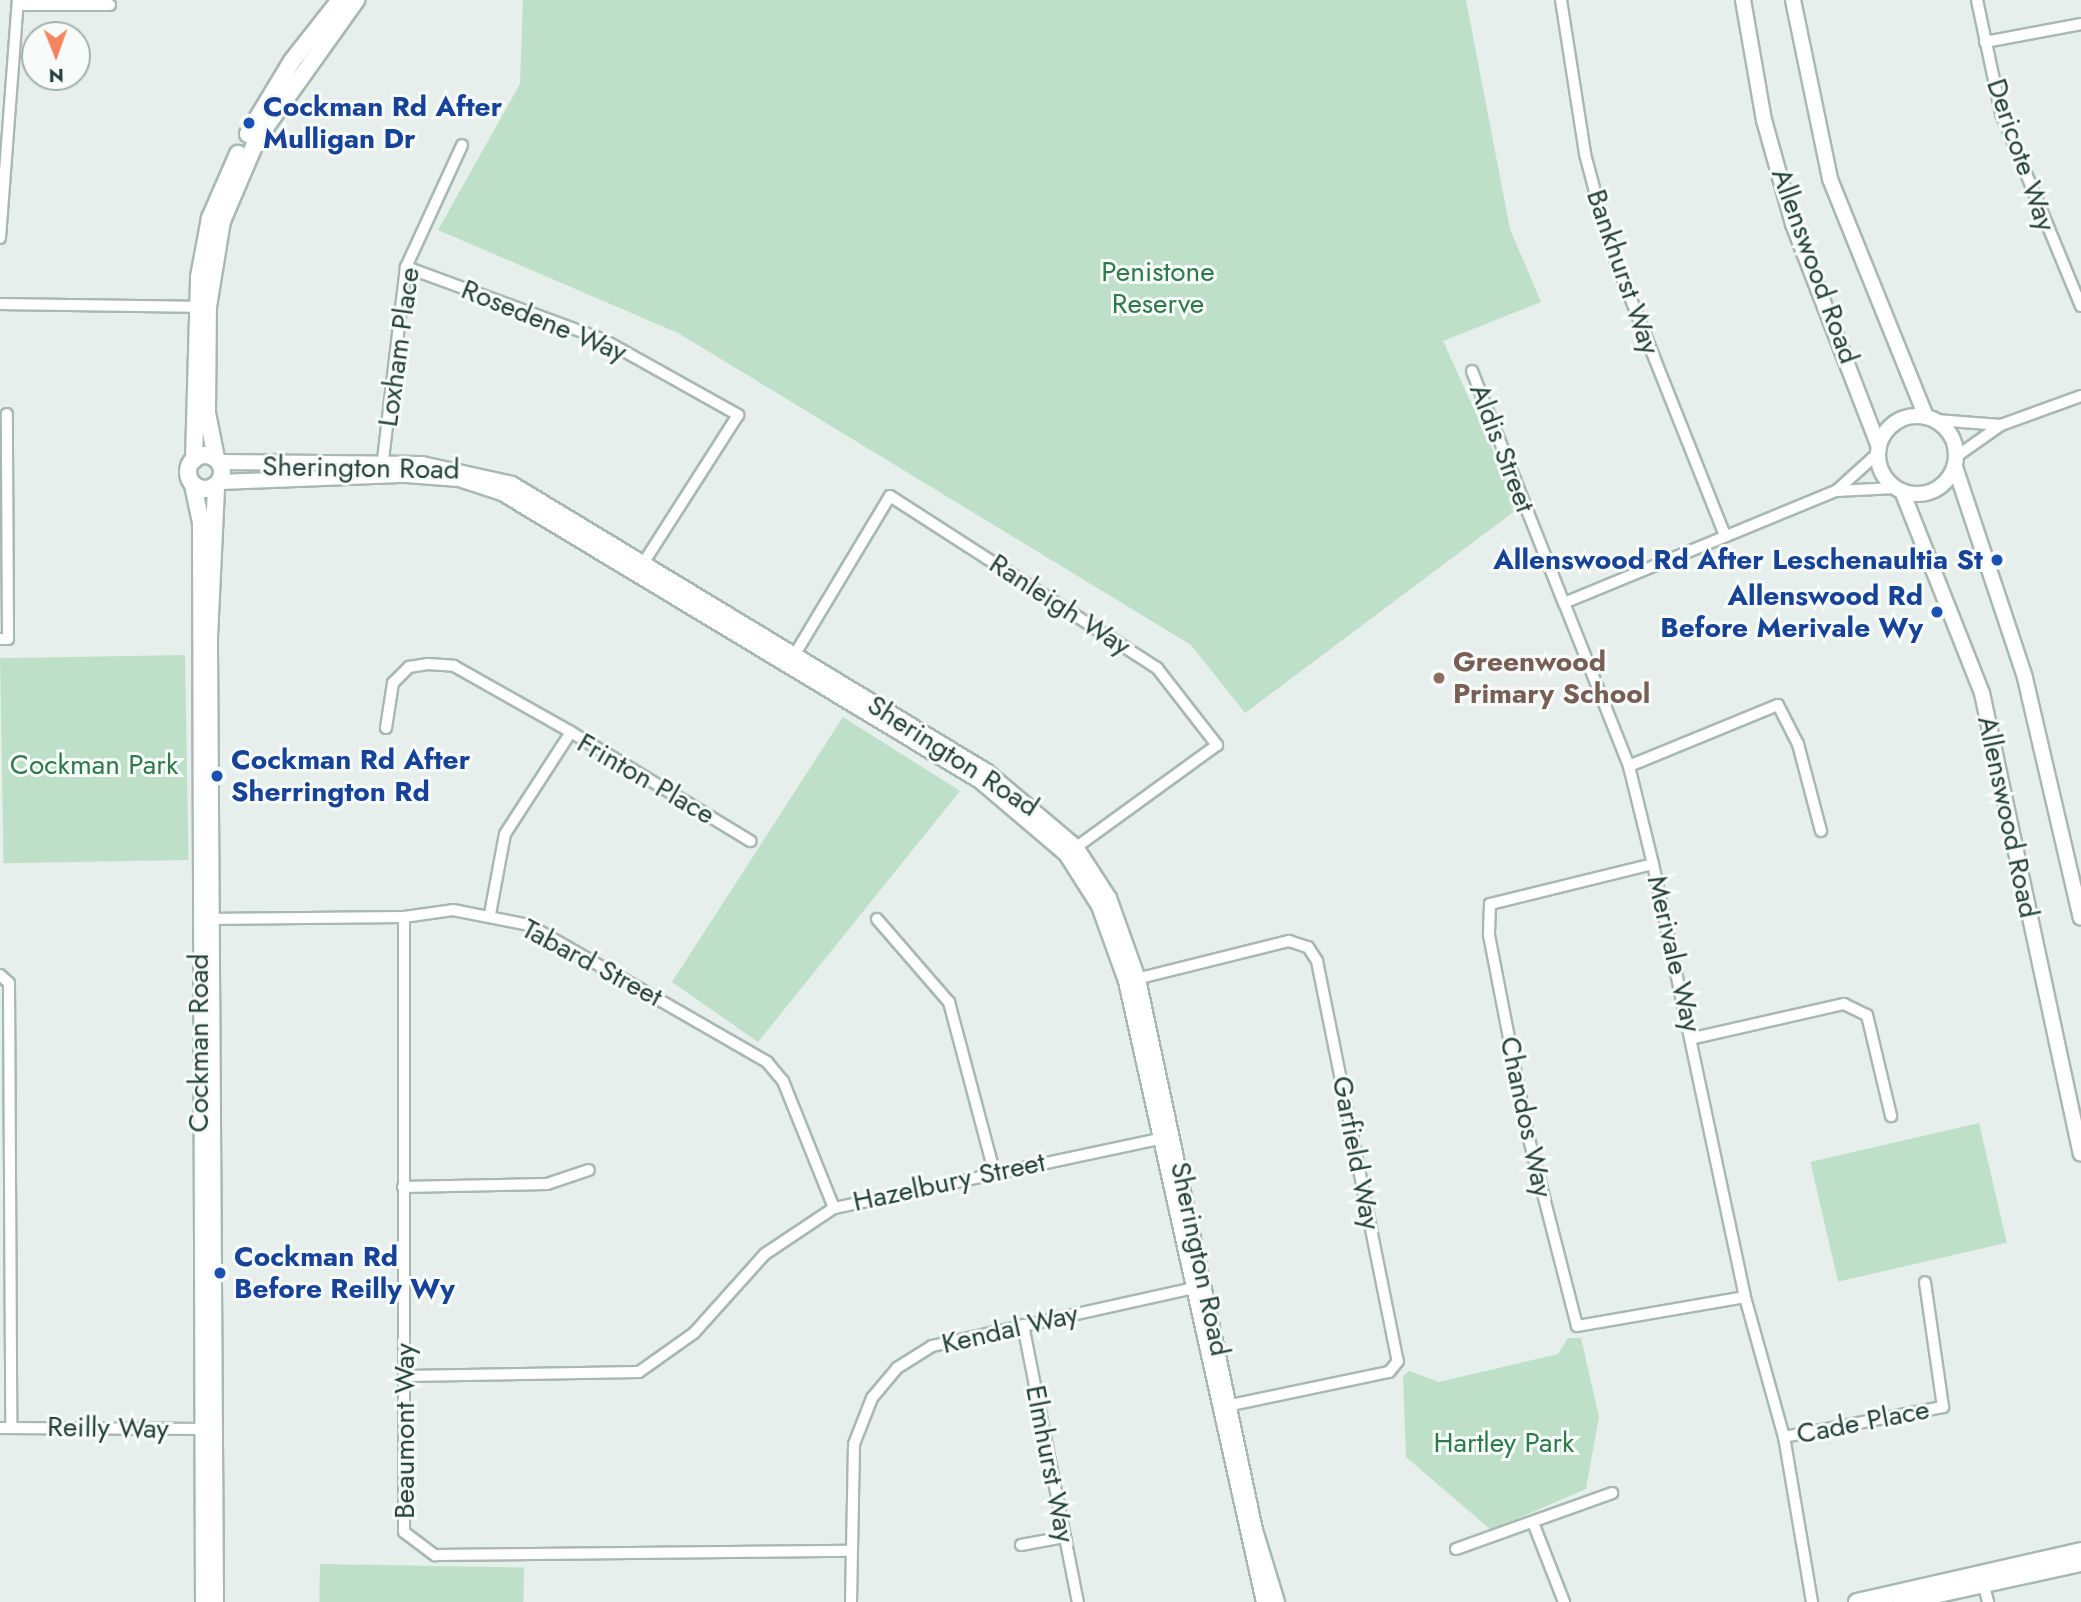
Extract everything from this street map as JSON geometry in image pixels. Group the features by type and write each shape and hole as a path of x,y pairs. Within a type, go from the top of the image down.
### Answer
{"main road":[{"path":"202,307 208,426 218,460 194,460 202,307 210,218 222,187 271,92 347,2"},
{"name":"Cockman Road","path":"194,460 188,472 201,524 210,1429 215,1602"},
{"name":"Cockman Road","path":"206,919 209,637 218,460"},
{"path":"193,485 218,484"},
{"name":"Cockman Road","path":"204,1602 210,1429"},
{"path":"1902,1602 2081,1552"},
{"path":"1857,1602 1982,1578 2081,1563"}],"street":[{"name":"Bankhurst Way","path":"1561,0 1585,154 1609,244 1724,533"},
{"name":"Allenswood Road","path":"1743,0 1764,120 1793,224 1878,450"},
{"name":"Allenswood Road","path":"1793,0 1830,179 1931,419"},
{"name":"Dericote Way","path":"1977,0 2001,113 2081,306"},
{"path":"0,238 18,2 110,5"},
{"path":"1985,42 2081,24"},
{"name":"Loxham Place","path":"382,469 406,267 463,145"},
{"name":"Rosedene Way","path":"406,267 604,340 738,415 642,566"},
{"path":"0,304 202,307"},
{"name":"Aldis Street","path":"1472,370 1564,603"},
{"path":"1564,603 1724,533 1836,491 1934,491 1956,462 2001,425 2081,396"},
{"path":"0,639 8,639 8,414"},
{"path":"1836,491 1878,450 1894,423 1931,419 2001,425"},
{"path":"1931,419 1951,435 1956,462"},
{"path":"1878,450 1884,475 1899,490"},
{"name":"Sherington Road","path":"218,460 382,469"},
{"name":"Allenswood Road","path":"1956,462 2025,678 2081,918"},
{"name":"Sherington Road","path":"218,484 382,469 448,466 495,477 792,659 986,771 1071,851 1109,898 1132,980 1168,1136 1264,1602"},
{"name":"Allenswood Road","path":"1899,490 1982,693 2081,1153"},
{"name":"Ranleigh Way","path":"792,659 890,496 1157,668 1217,745 1071,851"},
{"name":"Merivale Way","path":"1564,603 1629,766 1694,1038 1745,1297 1784,1437 1812,1602"},
{"path":"386,729 393,684 409,667 428,664 454,666 571,732"},
{"path":"1629,766 1778,705 1798,744 1821,831"},
{"name":"Frinton Place","path":"490,914 505,834 571,732 750,841"},
{"name":"Chandos Way","path":"1653,864 1490,904 1489,935 1528,1135 1577,1326 1745,1297"},
{"name":"Tabard Street","path":"206,919 404,918 453,910 490,914 529,925 767,1062 783,1081 834,1208"},
{"name":"Beaumont Way","path":"404,918 404,1532 435,1555 850,1551"},
{"path":"877,919 950,1002 995,1171"},
{"name":"Garfield Way","path":"1132,980 1289,941 1308,947 1317,961 1398,1361 1389,1372 1224,1406"},
{"path":"0,975 9,983 5,1135 6,1427"},
{"path":"1694,1038 1843,1004 1867,1015 1891,1116"},
{"name":"Hazelbury Street","path":"406,1376 639,1372 694,1332 765,1254 834,1208 995,1171 1168,1136"},
{"path":"402,1187 547,1184 589,1170"},
{"name":"Cade Place","path":"1784,1437 1942,1407 1925,1282"},
{"name":"Kendal Way","path":"851,1602 854,1444 872,1398 897,1368 932,1346 1198,1287"},
{"name":"Elmhurst Way","path":"1023,1325 1078,1602"},
{"name":"Sherington Road","path":"1224,1406 1277,1602"},
{"name":"Reilly Way","path":"6,1427 210,1429"},
{"path":"1456,1549 1534,1525 1612,1493"},
{"path":"1534,1525 1564,1602"},
{"path":"1021,1545 1065,1537"},
{"path":"1982,1578 1988,1602"}],"green space":[{"name":"Penistone Reserve","path":"523,0 1466,0 1510,229 1541,302 1443,341 1519,508 1245,713 1191,645 678,333 438,230 520,84"},
{"name":"Cockman Park","path":"185,655 189,860 4,863 0,658"},
{"path":"843,717 960,791 758,1042 672,982"},
{"path":"1979,1123 2007,1243 1838,1282 1810,1162"},
{"name":"Hartley Park","path":"1568,1338 1581,1338 1599,1417 1586,1489 1491,1530 1406,1457 1403,1376 1409,1371 1439,1382 1558,1354"},
{"path":"320,1564 524,1568 523,1602 319,1602"}],"place":[{"name":"Cockman Rd After Mulligan Dr","path":"249,123"},
{"name":"Allenswood Rd After Leschenaultia St","path":"1997,560"},
{"name":"Allenswood Rd Before Merivale Wy","path":"1937,612"},
{"name":"Greenwood Primary School","path":"1439,678"},
{"name":"Cockman Rd After Sherrington Rd","path":"217,776"},
{"name":"Cockman Rd Before Reilly Wy","path":"220,1273"}]}
